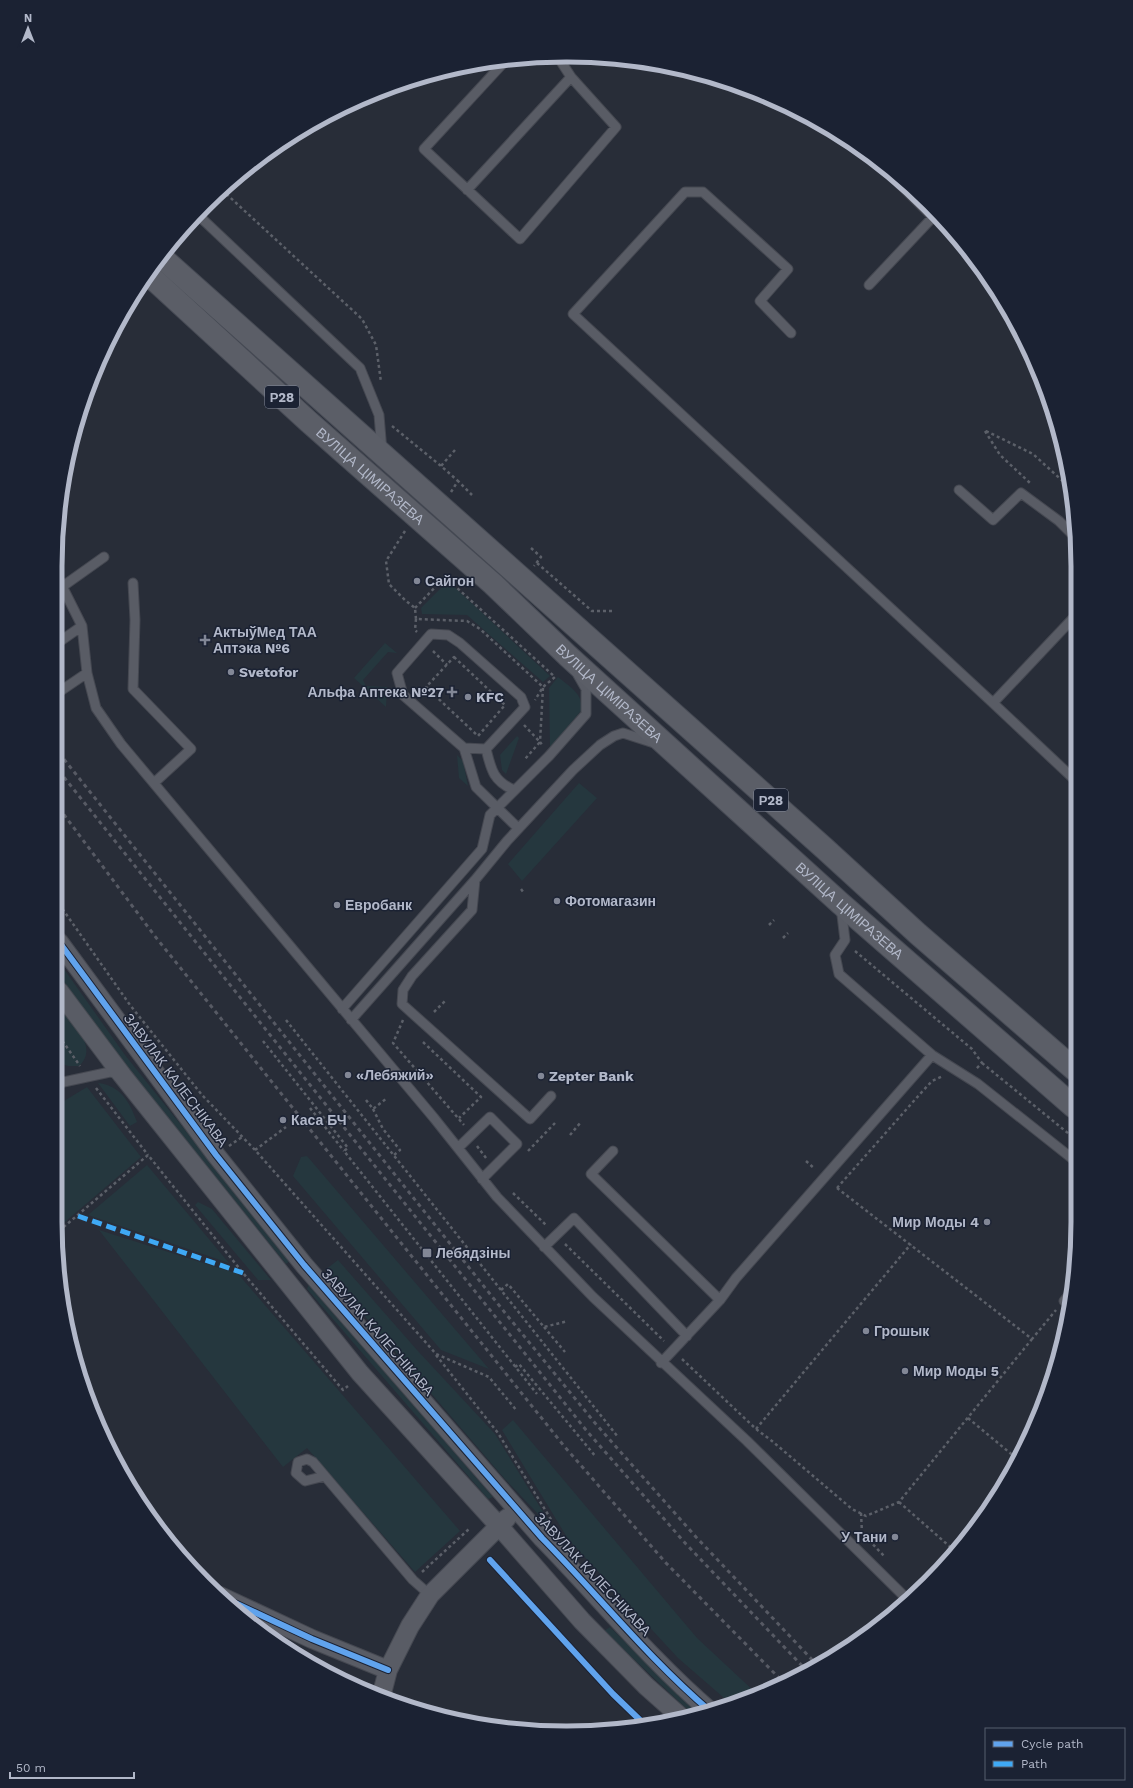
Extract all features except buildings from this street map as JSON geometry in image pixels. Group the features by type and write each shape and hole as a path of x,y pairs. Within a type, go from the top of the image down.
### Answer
{"main road":[{"name":"ВУЛІЦА ЦІМІРАЗЕВА","path":"165,260 918,934 1071,1067"},
{"name":"ВУЛІЦА ЦІМІРАЗЕВА","path":"152,278 309,422 493,584 568,656 840,904 1071,1104"}],"street":[{"name":"ЗАВУЛАК КАЛЕСНІКАВА","path":"62,946 216,1155 304,1265 516,1509 612,1615 705,1706"},
{"path":"62,995 122,1075 360,1373 499,1526 582,1621 646,1686 677,1713"},
{"path":"382,1691 388,1670 410,1626 430,1595 516,1509"},
{"path":"238,1604 312,1639 388,1670"}],"lane":[{"path":"500,66 424,149 520,239 616,127 571,77 561,62"},
{"path":"467,190 571,77"},
{"path":"791,333 760,300 788,269 702,192 685,192 573,314 1071,776"},
{"path":"202,219 360,368 379,415 383,454"},
{"path":"869,284 931,219"},
{"path":"168,257 178,272"},
{"path":"959,490 993,520 1021,493 1059,521 1070,532"},
{"path":"62,584 104,557"},
{"path":"133,583 135,620 133,689 191,749 154,783"},
{"path":"62,587 82,626 87,673 96,708 121,744 458,1148 496,1197 593,1297 661,1363 747,1441 904,1596"},
{"path":"993,703 1071,619"},
{"path":"62,640 82,626"},
{"path":"486,749 524,707 521,697 448,634 431,634 397,673 403,695 464,748 476,787 518,828"},
{"path":"342,1009 482,849 490,815 549,756 586,714 586,689 568,656"},
{"path":"62,690 87,673"},
{"path":"351,1020 475,880 518,828 573,770 600,745 614,736 623,733 671,749"},
{"path":"464,748 486,749"},
{"path":"486,749 491,771 503,786 514,790"},
{"path":"475,880 472,910 412,976 403,990 402,1004 530,1119 552,1096"},
{"path":"840,904 845,940 835,955 840,974 932,1054 978,1084 1071,1158"},
{"path":"661,1363 674,1351 720,1300 746,1267 932,1054"},
{"path":"62,1082 110,1072 122,1075"},
{"path":"458,1148 490,1116 517,1144 482,1179"},
{"path":"613,1151 592,1174 720,1300"},
{"path":"544,1247 574,1218 687,1336"},
{"path":"324,1476 413,1580 430,1595"}],"path":[{"path":"227,194 362,319 376,345 381,383"},
{"path":"386,420 441,466 472,495"},
{"path":"1034,486 1000,455 985,431 1033,454 1064,482"},
{"path":"441,466 455,450"},
{"path":"449,494 458,481"},
{"path":"531,548 541,557 531,569"},
{"path":"536,563 592,611 614,611"},
{"path":"415,608 445,577 555,677 543,687"},
{"path":"454,657 505,705 478,736 426,687 454,657"},
{"path":"521,889 524,893"},
{"path":"62,908 130,1005 202,1095 255,1150 436,1354 498,1433 555,1527"},
{"path":"769,925 774,920"},
{"path":"783,938 788,933"},
{"path":"434,1012 446,1000"},
{"path":"286,1020 618,1437"},
{"path":"408,1025 403,1020 393,1043 459,1118 492,1169"},
{"path":"418,1036 481,1097 459,1118"},
{"path":"62,1040 87,1077 148,1155 243,1273 343,1390"},
{"path":"263,1041 348,1148 344,1151"},
{"path":"982,1062 1071,1136"},
{"path":"373,1109 387,1098"},
{"path":"366,1100 373,1109 383,1129 400,1150 394,1155"},
{"path":"310,1108 537,1394"},
{"path":"570,1135 581,1122"},
{"path":"525,1154 555,1123"},
{"path":"255,1150 286,1127"},
{"path":"62,1228 148,1155"},
{"path":"806,1161 813,1167"},
{"path":"836,1188 911,1244 1032,1339"},
{"path":"511,1191 756,1429 852,1510 866,1516 899,1502 1064,1301"},
{"path":"747,1441 911,1244"},
{"path":"501,1290 508,1284 564,1352"},
{"path":"544,1326 568,1321"},
{"path":"436,1354 489,1378 516,1411"},
{"path":"515,1367 519,1364 596,1457"},
{"path":"968,1418 1013,1456"},
{"path":"899,1502 951,1548"},
{"path":"861,1513 862,1534 888,1560"}],"shaded area":[{"path":"448,581 550,676 543,682 467,615 422,614 421,608"},
{"path":"385,643 397,653 388,652 363,680 366,686 387,687 386,707 354,678"},
{"path":"558,677 578,695 581,711 550,748 549,688"},
{"path":"517,736 519,738 506,774 502,770 500,755"},
{"path":"457,755 463,761 468,786 459,778"},
{"path":"579,783 597,798 522,881 508,864"},
{"path":"62,966 125,1055 290,1261 286,1264 116,1055 62,979"},
{"path":"62,1009 81,1034 85,1043 86,1051 85,1059 79,1066 68,1066 62,1064"},
{"path":"98,1083 106,1084 112,1087 123,1096 131,1108 137,1122 130,1126"},
{"path":"87,1087 141,1157 62,1224 62,1222 62,1102"},
{"path":"307,1156 489,1369 441,1350 293,1176 301,1157"},
{"path":"147,1165 229,1263 88,1215"},
{"path":"198,1202 212,1209 271,1280 258,1280 195,1205"},
{"path":"99,1230 238,1274 460,1531 415,1572 307,1448 283,1467"},
{"path":"338,1260 417,1350 495,1434 556,1533 504,1478 325,1270"},
{"path":"309,1284 493,1497 488,1499 307,1289"},
{"path":"513,1420 697,1638 753,1690 726,1700 678,1658 568,1539 502,1430"},
{"path":"610,1627 682,1698 696,1709 689,1711 604,1631"}],"railway":[{"path":"62,757 506,1314 595,1423 696,1537 813,1661"},
{"path":"62,775 586,1430 686,1544 803,1667"},
{"path":"62,812 154,935 564,1446 666,1563 780,1679"}],"marked path":[{"path":"78,1216 243,1273"}],"cycle path":[{"path":"62,946 216,1155 304,1265 542,1538 666,1670 705,1706"},
{"path":"490,1560 613,1694 640,1720"},
{"path":"238,1604 312,1639 388,1670"}],"place":[{"name":"Сайгон","path":"417,581"},
{"name":"АктыўМед ТАА Аптэка №6","path":"205,640"},
{"name":"Svetofor","path":"231,672"},
{"name":"Альфа Аптека №27","path":"452,692"},
{"name":"KFC","path":"468,697"},
{"name":"Фотомагазин","path":"557,901"},
{"name":"Евробанк","path":"337,905"},
{"name":"«Лебяжий»","path":"348,1075"},
{"name":"Zepter Bank","path":"541,1076"},
{"name":"Каса БЧ","path":"283,1120"},
{"name":"Мир Моды 4","path":"987,1222"},
{"name":"Лебядзіны","path":"427,1253"},
{"name":"Грошык","path":"866,1331"},
{"name":"Мир Моды 5","path":"905,1371"},
{"name":"У Тани","path":"895,1537"}]}
